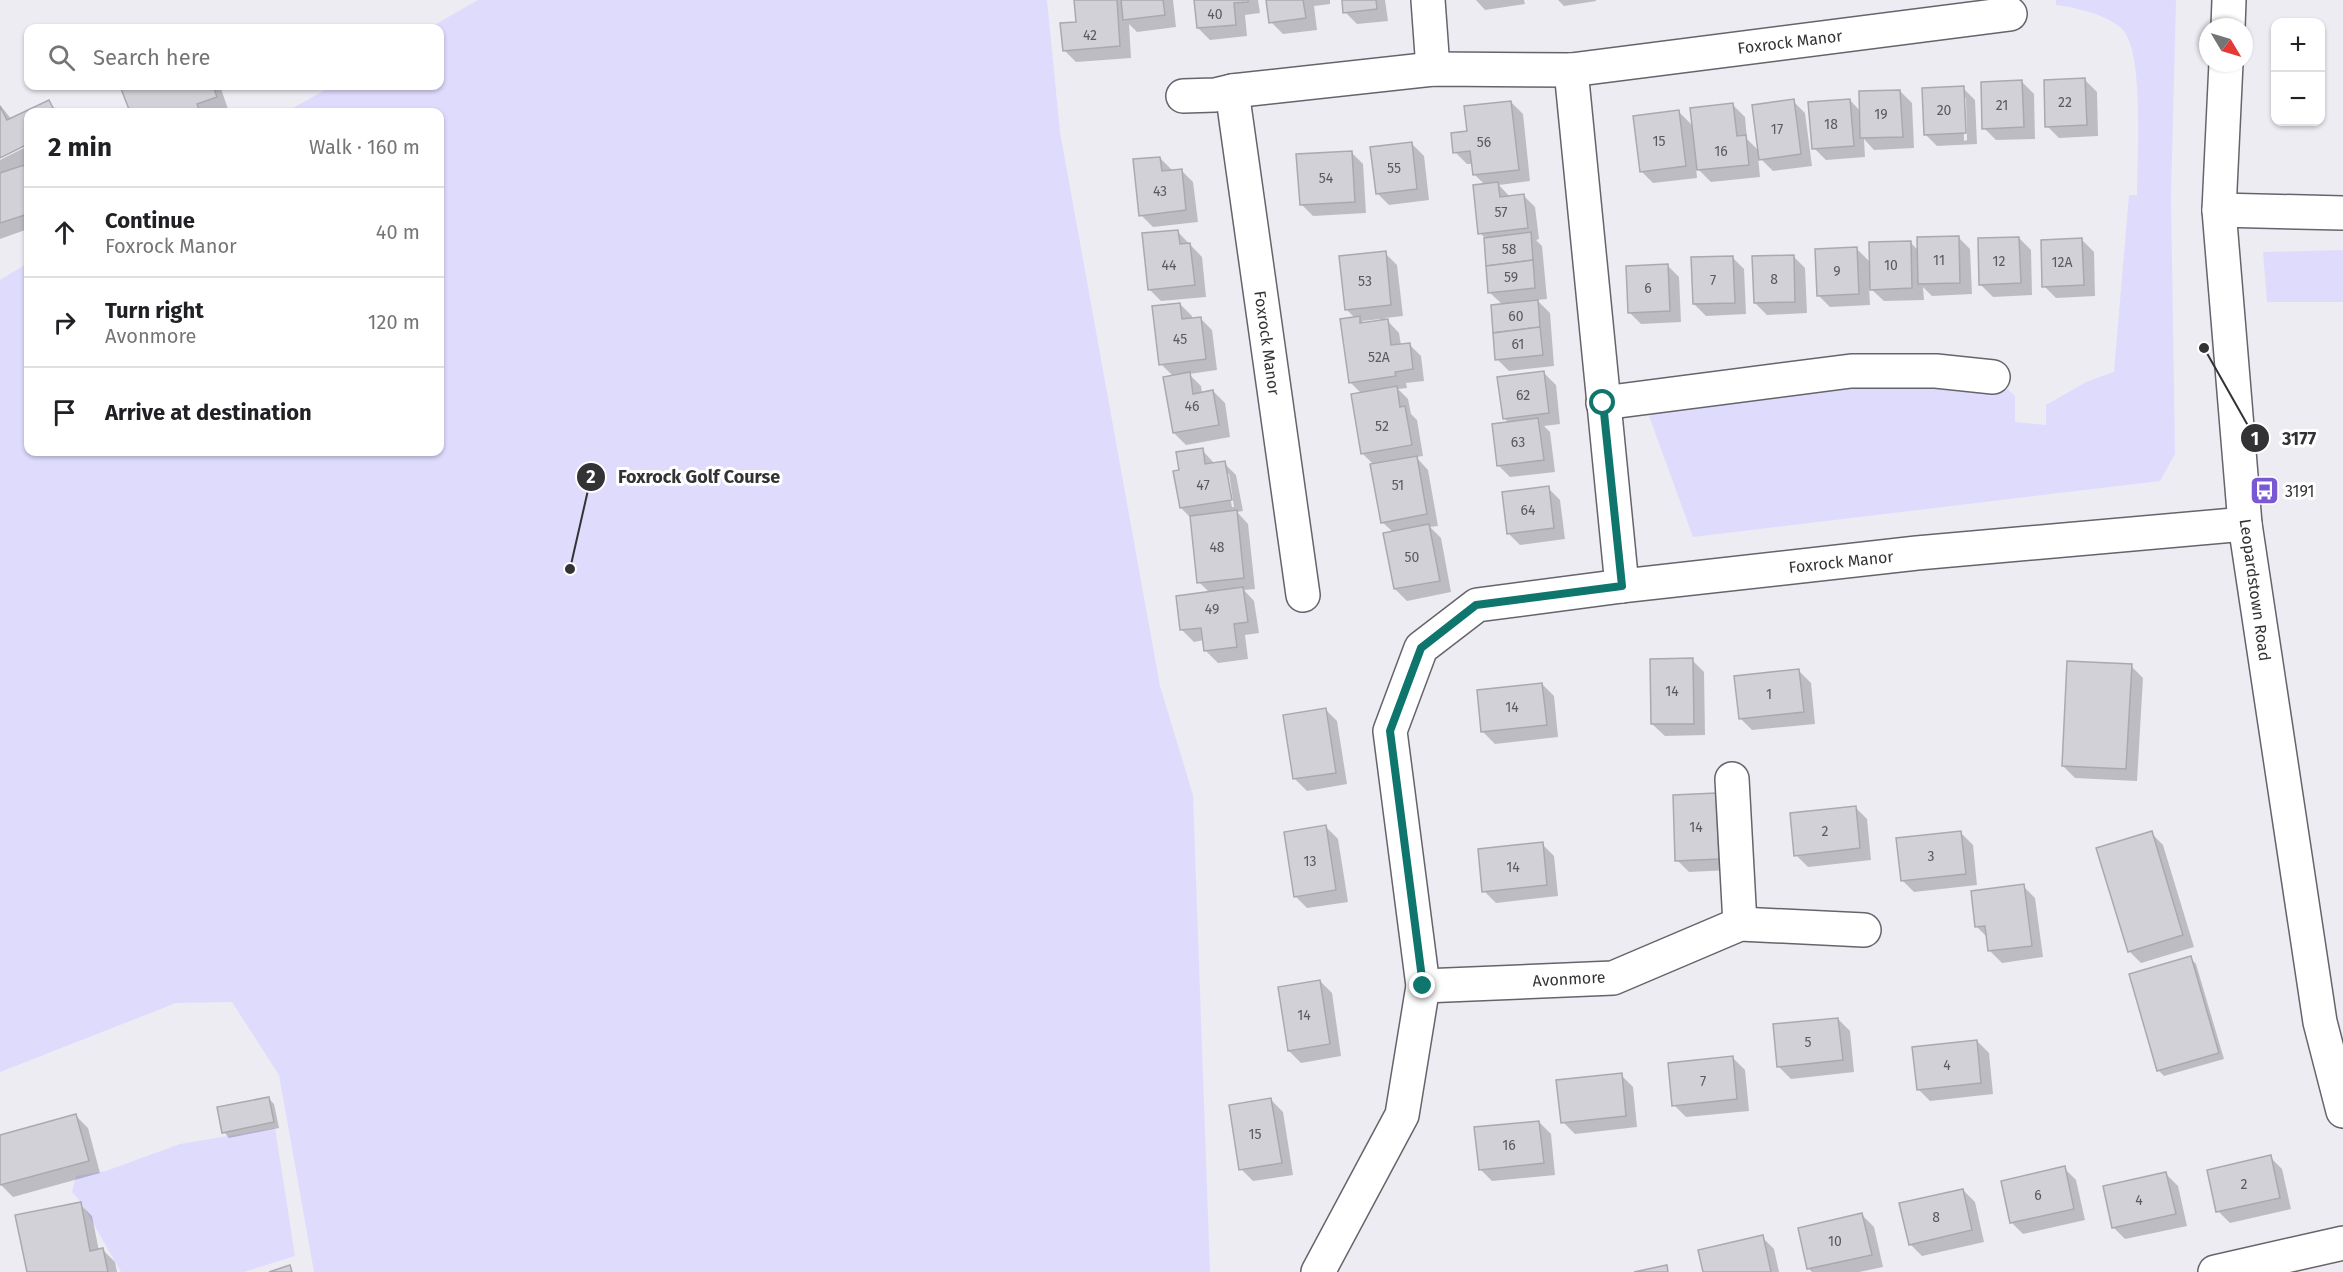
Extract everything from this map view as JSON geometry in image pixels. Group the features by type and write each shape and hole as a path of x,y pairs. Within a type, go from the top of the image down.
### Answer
{"street":[{"path":"1428,0 1433,69"},
{"path":"2228,18 2229,0"},
{"name":"Foxrock Manor","path":"1183,96 1215,95 1232,91 1433,69 1570,70 2010,14"},
{"path":"1318,1272 1402,1115 1423,986 1390,731 1421,648 1476,605 1622,586 1570,70"},
{"name":"Leopardstown Road","path":"2226,72 2219,210 2245,524 2320,1022 2343,1111"},
{"name":"Foxrock Manor","path":"1232,91 1303,595"},
{"path":"2219,210 2343,213"},
{"path":"1603,403 1851,371 1936,370 1993,376"},
{"name":"Foxrock Manor","path":"1622,586 1917,553 2245,524"},
{"path":"1732,779 1740,924"},
{"name":"Avonmore","path":"1423,986 1613,978 1740,924 1864,930"},
{"path":"2215,1272 2343,1243"}],"shaded area":[{"path":"478,0 1047,0 1060,132 1160,686 1193,795 1210,1272 314,1272 279,1075 232,1002 176,1003 0,1072 0,280 24,265 24,456 444,456 444,108 293,108 325,90 444,90 444,24 436,24"},
{"path":"2056,0 2176,0 2171,196 2175,454 2160,481 1693,537 1648,413 1820,389 1925,382 2001,383 2015,396 2015,422 2046,425 2046,405 2086,382 2114,372 2129,195 2137,195 2138,109 2134,63 2130,44 2124,31 2118,26 2093,13 2056,5"},
{"path":"2343,250 2343,302 2267,302 2263,252"},
{"path":"275,1128 295,1256 244,1272 121,1272 81,1202 72,1192 76,1176 106,1171 180,1144"}],"building":[{"path":"1074,0 1117,0 1120,46 1063,51 1060,23 1076,22"},
{"path":"1121,0 1163,0 1165,15 1123,20"},
{"path":"1194,0 1248,0 1248,2 1234,3 1236,25 1197,28"},
{"path":"1266,0 1303,0 1306,18 1269,23"},
{"path":"1342,0 1376,0 1377,9 1343,13"},
{"path":"2085,78 2087,125 2045,127 2044,80"},
{"path":"2022,80 2024,127 1982,129 1981,82"},
{"path":"1964,86 1966,133 1924,135 1922,88"},
{"path":"122,90 214,90 217,97 197,104 198,108 128,108"},
{"path":"1900,90 1903,137 1860,138 1859,91"},
{"path":"1794,99 1801,154 1759,160 1752,105"},
{"path":"1850,99 1854,146 1812,149 1808,102"},
{"path":"49,100 53,108 32,108"},
{"path":"1511,101 1519,170 1473,175 1470,151 1453,153 1451,133 1467,131 1464,106"},
{"path":"1733,103 1737,136 1746,135 1749,165 1697,170 1690,108"},
{"path":"0,106 7,120 24,112 24,146 0,158"},
{"path":"1679,110 1686,166 1640,172 1633,116"},
{"path":"1412,142 1417,189 1376,194 1370,147"},
{"path":"1352,151 1355,202 1300,205 1296,154"},
{"path":"1160,157 1162,171 1182,169 1186,210 1139,216 1133,159"},
{"path":"24,165 24,215 0,223 0,173"},
{"path":"1498,182 1500,197 1524,194 1528,228 1478,234 1473,185"},
{"path":"1178,230 1180,244 1190,243 1195,285 1148,290 1142,233"},
{"path":"1531,232 1533,260 1486,266 1484,238"},
{"path":"1959,236 1960,283 1918,284 1917,237"},
{"path":"2019,237 2021,283 1979,285 1978,238"},
{"path":"2082,238 2084,285 2042,287 2041,240"},
{"path":"1911,241 1912,288 1870,290 1869,242"},
{"path":"1857,247 1859,294 1817,296 1815,249"},
{"path":"1386,251 1391,305 1345,310 1339,256"},
{"path":"1794,255 1795,302 1754,303 1752,256"},
{"path":"1733,256 1735,303 1693,304 1691,257"},
{"path":"1533,260 1535,288 1488,293 1486,266"},
{"path":"1668,264 1670,311 1628,313 1626,266"},
{"path":"1538,300 1540,327 1493,333 1491,305"},
{"path":"1180,303 1182,319 1201,317 1206,359 1159,365 1152,306"},
{"path":"1360,316 1360,323 1388,319 1391,345 1410,343 1413,369 1395,372 1396,376 1349,383 1340,319"},
{"path":"1540,327 1543,355 1495,360 1493,333"},
{"path":"1544,371 1549,413 1503,419 1497,377"},
{"path":"1190,372 1193,394 1213,390 1219,425 1173,433 1163,377"},
{"path":"1397,386 1400,407 1405,406 1412,445 1361,454 1351,394"},
{"path":"1538,418 1544,460 1497,466 1492,424"},
{"path":"1203,448 1205,464 1225,461 1232,500 1180,508 1173,471 1179,470 1176,452"},
{"path":"1417,456 1427,514 1381,523 1370,464"},
{"path":"1549,486 1554,528 1507,534 1502,492"},
{"path":"1237,510 1244,578 1197,583 1190,516"},
{"path":"1429,524 1440,581 1394,589 1383,533"},
{"path":"1243,587 1248,622 1234,624 1237,647 1204,651 1201,628 1180,630 1176,596"},
{"path":"1693,658 1694,724 1651,724 1650,659"},
{"path":"2067,661 2132,664 2126,769 2062,766"},
{"path":"1799,669 1804,712 1739,719 1734,676"},
{"path":"1542,683 1547,725 1481,732 1477,690"},
{"path":"1326,708 1336,773 1293,779 1283,715"},
{"path":"1716,793 1719,859 1675,861 1673,795"},
{"path":"1856,806 1860,848 1794,856 1790,813"},
{"path":"1326,825 1336,890 1294,897 1284,832"},
{"path":"1961,831 1966,874 1901,881 1896,838"},
{"path":"2152,831 2183,935 2128,952 2096,848"},
{"path":"1543,842 1547,885 1482,892 1478,849"},
{"path":"2024,884 2032,946 1988,951 1985,926 1975,927 1971,891"},
{"path":"2191,956 2219,1053 2157,1071 2129,974"},
{"path":"1320,980 1330,1044 1288,1051 1278,987"},
{"path":"1838,1018 1843,1060 1777,1067 1773,1024"},
{"path":"1977,1040 1981,1083 1917,1090 1912,1047"},
{"path":"1733,1056 1737,1099 1672,1106 1668,1063"},
{"path":"1622,1073 1626,1116 1561,1123 1556,1080"},
{"path":"269,1097 274,1122 222,1133 217,1107"},
{"path":"1271,1098 1282,1163 1239,1170 1229,1105"},
{"path":"76,1114 89,1161 0,1185 0,1135"},
{"path":"1539,1121 1544,1163 1479,1170 1474,1127"},
{"path":"2271,1155 2280,1198 2216,1212 2207,1170"},
{"path":"2065,1166 2074,1209 2010,1223 2001,1181"},
{"path":"2166,1172 2176,1214 2112,1228 2103,1186"},
{"path":"1963,1189 1972,1230 1909,1245 1899,1203"},
{"path":"81,1202 90,1251 103,1248 108,1272 27,1272 15,1215"},
{"path":"1862,1213 1872,1255 1807,1269 1798,1228"},
{"path":"1763,1235 1771,1272 1703,1272 1698,1250"},
{"path":"290,1265 292,1272 269,1272"},
{"path":"1667,1265 1668,1272 1634,1272"}],"place":[{"name":"3177","path":"2204,348"},
{"name":"3191","path":"2264,491"},
{"name":"Foxrock Golf Course","path":"570,569"}],"route":[{"path":"1423,986 1390,731 1421,648 1476,605 1622,586 1603,403"}]}
